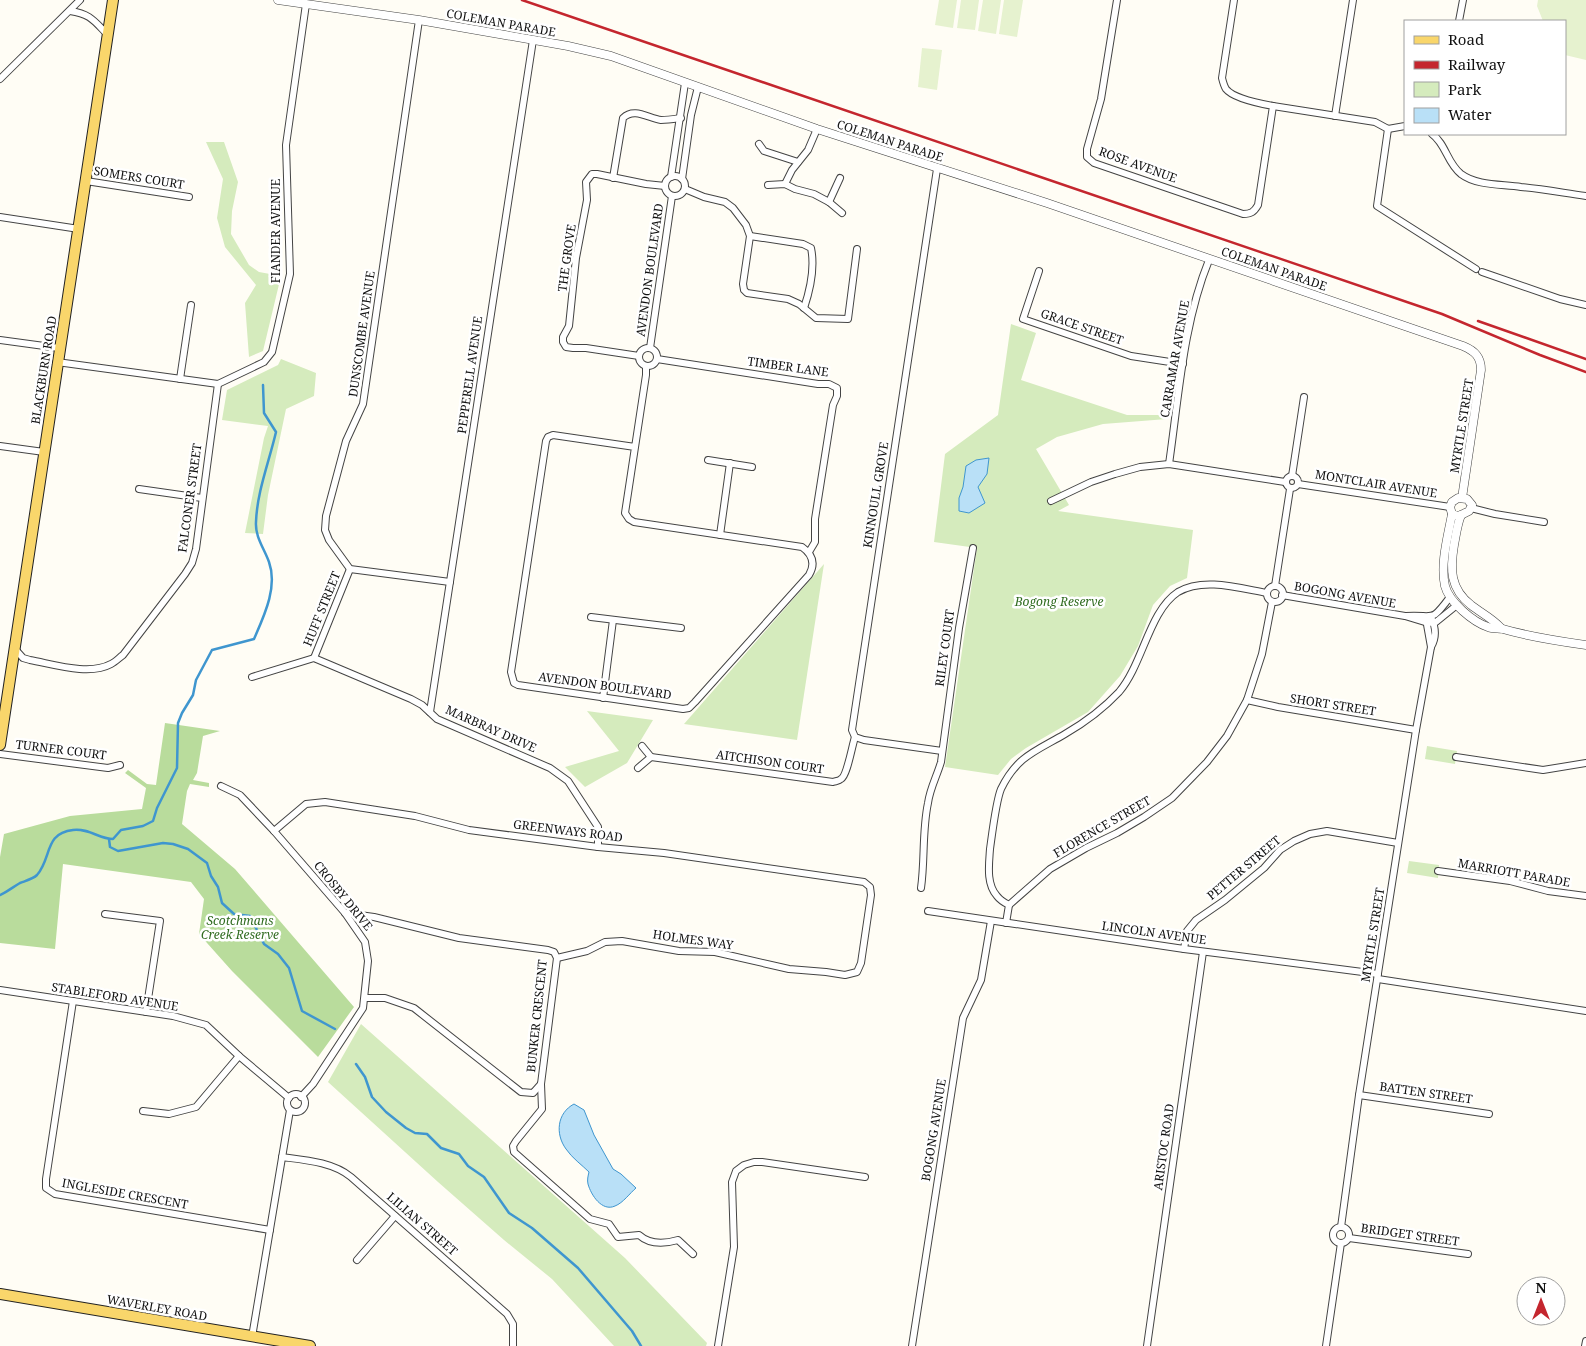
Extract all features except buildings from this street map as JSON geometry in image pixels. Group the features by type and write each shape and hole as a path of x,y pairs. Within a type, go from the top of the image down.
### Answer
{"main road":[{"name":"BLACKBURN ROAD","path":"0,745 113,0"},
{"name":"WAVERLEY ROAD","path":"0,1294 310,1346"}],"street":[{"path":"0,79 80,0"},
{"name":"COLEMAN PARADE","path":"278,0 419,20 611,56 817,129 1047,203 1463,346 1471,349 1479,357"},
{"name":"ROSE AVENUE","path":"1117,0 1102,99 1087,149 1087,157 1094,163 1243,214 1250,214 1255,211 1258,205 1273,106"},
{"path":"1234,0 1222,78 1228,92 1257,103 1375,122 1388,129 1404,126"},
{"path":"1335,116 1353,0"},
{"path":"1459,20 1462,0"},
{"name":"FIANDER AVENUE","path":"218,384 264,362 272,352 288,288 290,274 287,130 306,4"},
{"path":"70,11 83,13 93,19 108,35"},
{"name":"DUNSCOMBE AVENUE","path":"350,569 329,540 325,530 326,516 346,441 363,404 419,20"},
{"name":"PEPPERELL AVENUE","path":"430,712 533,40"},
{"path":"685,83 671,177 665,186 667,192 672,196 680,194 684,189 682,179 691,115 698,87"},
{"path":"613,178 623,118 627,114 632,112 668,120 681,118"},
{"path":"785,184 792,170 808,150 817,129"},
{"path":"1388,129 1377,206 1479,271 1560,299 1586,305"},
{"path":"1434,135 1444,146 1458,172 1470,179 1491,184 1586,196"},
{"path":"759,144 764,151 798,162"},
{"name":"KINNOULL GROVE","path":"855,737 852,730 854,711 937,169"},
{"name":"THE GROVE","path":"639,356 566,347 563,342 563,337 569,326 576,258 587,200 586,182 592,174 665,186"},
{"path":"671,177 678,176 682,179"},
{"path":"828,202 840,178"},
{"name":"SOMERS COURT","path":"86,181 189,197"},
{"path":"768,185 785,184 794,189 814,194 842,213"},
{"path":"684,189 704,197 725,202 733,208 746,225 750,236 743,284 744,290 747,293 788,299 799,304 816,318 848,319 857,249"},
{"name":"AVENDON BOULEVARD","path":"650,348 672,196"},
{"path":"0,217 79,229"},
{"path":"750,236 803,244 811,248 813,259 808,298 804,308"},
{"name":"CARRAMAR AVENUE","path":"1169,464 1191,315 1209,260"},
{"name":"GRACE STREET","path":"1039,271 1023,319 1131,356 1183,364"},
{"path":"180,379 191,305"},
{"path":"0,340 59,348"},
{"name":"AVENDON BOULEVARD","path":"639,356 642,350 650,348 655,351 657,359"},
{"path":"639,356 641,362 646,366"},
{"name":"MYRTLE STREET","path":"1462,498 1481,370 1479,357"},
{"path":"646,366 654,364 657,359"},
{"name":"TIMBER LANE","path":"657,359 818,384 829,384 837,388 815,520 815,542 809,552"},
{"path":"57,362 218,384"},
{"path":"646,366 625,513 629,519 634,522 802,547 809,552"},
{"name":"FALCONER STREET","path":"15,649 23,658 30,660 86,669 99,669 112,664 123,655 192,563 218,384"},
{"path":"1286,482 1292,476 1304,397"},
{"name":"AVENDON BOULEVARD","path":"635,447 553,436 548,437 546,441 511,672 514,682 518,685 683,709 689,708 808,575 812,569 809,552"},
{"path":"0,446 44,452"},
{"path":"708,460 752,467"},
{"path":"720,535 730,464"},
{"path":"1051,501 1091,482 1115,474 1140,467 1169,464 1286,482"},
{"path":"1290,489 1296,488 1298,484 1298,479 1292,476"},
{"path":"1286,482 1286,486 1290,489"},
{"name":"MONTCLAIR AVENUE","path":"1298,484 1451,510"},
{"path":"139,489 202,498"},
{"path":"1275,586 1290,489"},
{"path":"1451,510 1461,515 1467,513 1471,508 1470,502 1462,498 1453,501 1451,510 1443,569 1445,584 1450,597 1457,605 1470,616 1489,627 1501,628 1521,635 1586,645"},
{"path":"1471,508 1544,522"},
{"path":"1461,515 1457,528 1451,571 1457,590 1470,604 1501,628"},
{"name":"RILEY COURT","path":"921,888 924,866 922,852 927,804 933,782 938,773 942,751 959,628 973,548"},
{"path":"350,569 450,582"},
{"name":"HUFF STREET","path":"314,658 350,569"},
{"path":"1006,923 1009,905 996,896 988,877 1000,791 1011,772 1027,755 1065,734 1090,717 1119,692 1135,669 1160,610 1177,593 1190,586 1205,583 1266,593"},
{"path":"1266,593 1275,586"},
{"path":"1266,593 1272,602 1280,600 1282,595 1280,588 1275,586"},
{"name":"BOGONG AVENUE","path":"1282,595 1430,620"},
{"path":"1430,620 1439,612 1450,597"},
{"name":"FLORENCE STREET","path":"1009,905 1050,869 1138,821 1172,798 1207,762 1227,736 1247,700 1262,654 1272,602"},
{"path":"1430,620 1457,605"},
{"path":"591,617 681,628"},
{"path":"603,698 613,620"},
{"name":"MYRTLE STREET","path":"1342,1227 1398,843 1431,647 1430,620"},
{"path":"252,677 314,658"},
{"name":"MARBRAY DRIVE","path":"314,658 411,699 437,719 550,768 564,777 598,827 598,847"},
{"name":"SHORT STREET","path":"1247,700 1416,730"},
{"path":"855,737 864,740 942,751"},
{"name":"AITCHISON COURT","path":"651,756 833,782 842,779 847,773 849,755 855,737"},
{"path":"638,768 651,756 642,746"},
{"name":"TURNER COURT","path":"0,754 108,768 120,765"},
{"path":"1456,757 1543,770 1586,763"},
{"name":"CROSBY DRIVE","path":"221,786 240,795 274,831 345,913 365,942 368,961 363,1008 314,1084 301,1097"},
{"name":"GREENWAYS ROAD","path":"274,831 306,804 326,802 415,816 470,830 598,847 683,855 864,882 870,887 871,894 857,972"},
{"name":"PETTER STREET","path":"1184,949 1187,930 1196,920 1225,900 1264,868 1280,850 1294,841 1310,834 1327,831 1398,843"},
{"name":"MARRIOTT PARADE","path":"1438,871 1510,881 1548,891 1586,896"},
{"name":"LINCOLN AVENUE","path":"928,911 1378,977 1586,1010"},
{"name":"BUNKER CRESCENT","path":"345,913 374,916 459,938 548,950 554,952 557,958 541,1084 533,1093 521,1092 414,1008 385,998 365,998"},
{"path":"105,914 160,921 146,1012"},
{"name":"BOGONG AVENUE","path":"912,1346 963,1018 981,980 991,921"},
{"name":"HOLMES WAY","path":"557,958 587,951 605,942 622,941 679,951 715,952 789,969 845,975 857,972"},
{"name":"ARISTOC ROAD","path":"1147,1346 1203,952"},
{"name":"STABLEFORD AVENUE","path":"0,990 173,1016 206,1025 289,1098"},
{"name":"INGLESIDE CRESCENT","path":"73,1001 46,1188 55,1194 270,1230"},
{"path":"143,1111 169,1114 196,1107 239,1056"},
{"path":"541,1084 542,1109 516,1141 513,1146 514,1152 590,1219 609,1224 618,1237 639,1235 645,1241 665,1244 678,1240 693,1254"},
{"path":"252,1337 290,1110 287,1102 294,1095 301,1097 304,1102 302,1109 296,1112 290,1110"},
{"name":"BATTEN STREET","path":"1360,1095 1489,1114"},
{"name":"LILIAN STREET","path":"282,1157 342,1170 507,1314 512,1324 513,1346"},
{"path":"718,1346 734,1247 732,1182 736,1171 744,1164 762,1162 866,1177"},
{"path":"356,1260 395,1216"},
{"path":"1342,1227 1348,1232 1349,1238 1346,1242 1341,1243 1336,1241 1333,1235 1336,1230 1342,1227"},
{"name":"BRIDGET STREET","path":"1349,1238 1468,1254"},
{"path":"1326,1346 1341,1243"},
{"path":"1585,1346 1586,1341"}],"green space":[{"path":"939,0 957,0 953,28 935,25"},
{"path":"961,0 979,0 975,30 957,28"},
{"path":"983,0 1001,0 996,34 978,31"},
{"path":"1004,0 1023,0 1017,37 999,34"},
{"path":"1538,0 1586,0 1586,60 1566,55 1566,20 1543,20 1537,6"},
{"path":"922,48 942,50 937,90 918,87"},
{"path":"206,142 224,142 238,182 232,211 231,234 249,265 259,272 281,276 263,351 249,357 245,303 256,285 225,247 217,218 223,179"},
{"name":"Bogong Reserve","path":"1011,324 1036,333 1021,380 1127,415 1168,415 1167,419 1103,424 1057,437 1036,449 1069,505 1058,511 1193,530 1187,578 1170,586 1153,605 1138,646 1120,676 1088,712 1026,748 1011,759 998,775 945,767 977,548 934,542 945,454 998,415"},
{"path":"281,359 316,373 314,396 286,409 268,495 263,534 245,533 268,426 222,420 227,390 278,365"},
{"path":"824,564 797,740 684,724"},
{"path":"587,711 653,720 627,763 585,787 565,767 619,751"},
{"name":"Scotchmans Creek Reserve","path":"165,723 220,731 203,736 197,773 193,780 209,783 209,787 190,784 187,791 182,824 235,869 354,1007 318,1057 232,971 199,934 204,899 191,882 63,864 55,949 0,943 0,857 4,834 70,816 142,809 146,788 125,773 128,770 147,784 156,785"},
{"path":"1427,746 1457,751 1455,764 1425,759"},
{"path":"1409,861 1439,865 1438,878 1407,873"},
{"path":"361,1024 625,1258 707,1343 706,1346 614,1346 552,1279 438,1182 328,1082"}],"water":[{"path":"989,458 987,474 978,487 985,503 969,513 959,511 959,498 963,487 966,466 976,460"},
{"path":"574,1104 584,1110 594,1135 613,1169 636,1188 618,1205 606,1207 598,1201 588,1184 589,1172 571,1155 562,1143 559,1131 561,1118 568,1108"}],"waterway":[{"path":"0,895 37,875 42,868 53,841 64,832 79,830 113,839 121,830 143,826 153,821 157,808 177,768 178,723 193,695 196,680 212,650 254,639 269,601 272,581 269,562 258,538 256,527 259,500 276,432 264,413 263,385"},
{"path":"109,839 110,847 118,851 163,843 173,844 188,849 207,863 211,876 218,887 222,903 234,914 250,916 264,944 278,954 289,968 302,1011 335,1029"},
{"path":"356,1064 365,1077 372,1097 386,1112 406,1128 415,1133 427,1134 441,1148 459,1154 468,1166 484,1177 509,1213 532,1228 578,1268 632,1331 641,1346"}],"railway":[{"path":"522,0 1442,314 1586,372"},
{"path":"1478,321 1586,359"}]}
